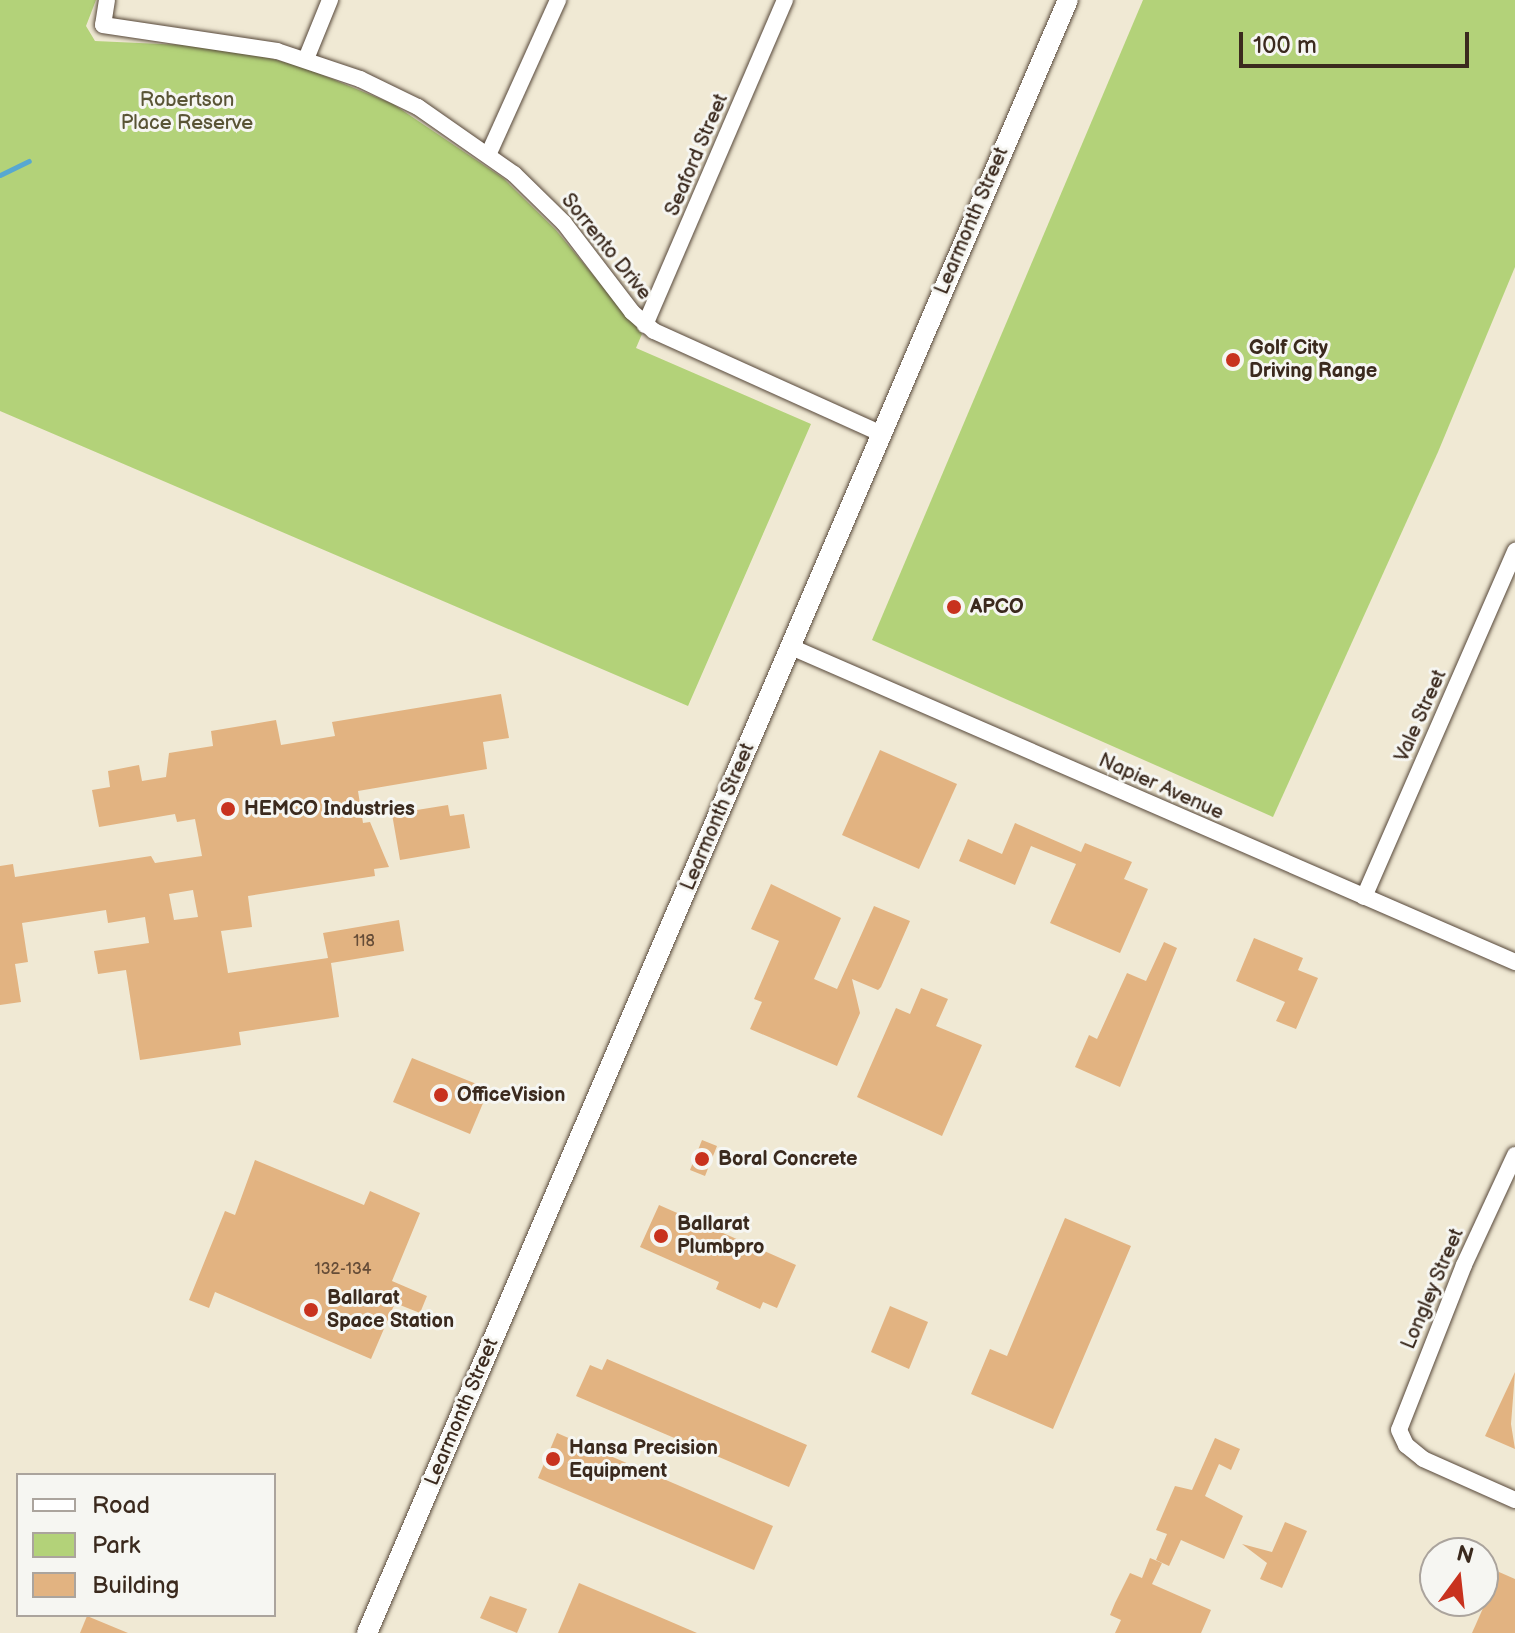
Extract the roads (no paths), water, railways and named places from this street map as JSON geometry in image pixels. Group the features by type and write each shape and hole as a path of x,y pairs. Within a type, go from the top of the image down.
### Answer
{"street":[{"name":"Sorrento Drive","path":"107,0 103,25 224,39 306,59 399,96 489,153 564,223 645,325 882,434"},
{"path":"306,59 330,0"},
{"path":"489,153 558,0"},
{"name":"Seaford Street","path":"645,325 785,0"},
{"name":"Learmonth Street","path":"367,1633 1068,0"},
{"name":"Vale Street","path":"1364,897 1515,551"},
{"name":"Napier Avenue","path":"791,647 1515,962"},
{"name":"Longley Street","path":"1515,1155 1402,1413 1402,1441 1432,1464 1515,1500"}],"waterway":[{"path":"0,175 29,161"}],"place":[{"name":"Golf City Driving Range","path":"1233,360"},
{"name":"APCO","path":"954,607"},
{"name":"HEMCO Industries","path":"228,809"},
{"name":"OfficeVision","path":"441,1095"},
{"name":"Boral Concrete","path":"702,1159"},
{"name":"Ballarat Plumbpro","path":"661,1236"},
{"name":"Ballarat Space Station","path":"311,1310"},
{"name":"Hansa Precision Equipment","path":"553,1459"}],"park label":[{"name":"Robertson Place Reserve","path":"187,112"}]}
